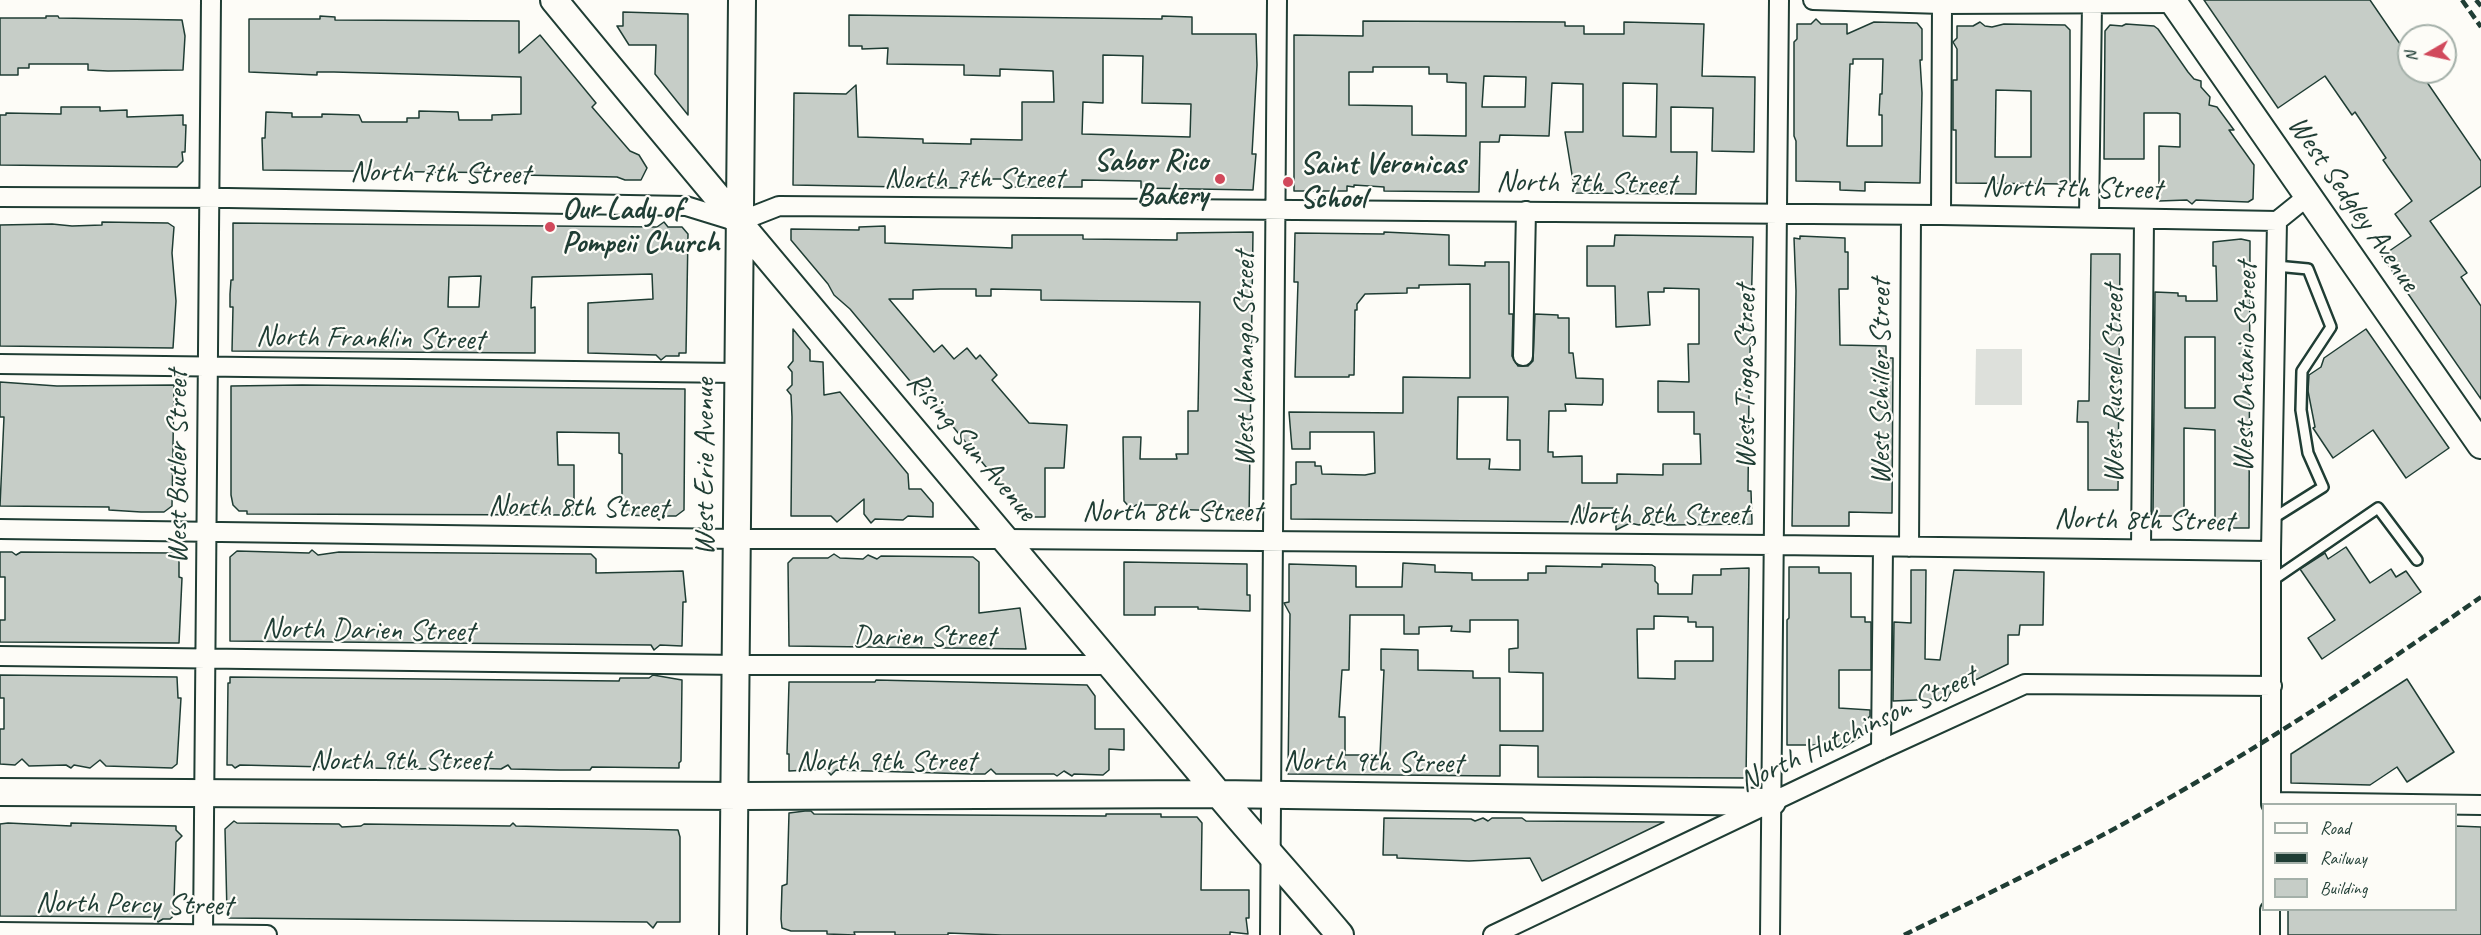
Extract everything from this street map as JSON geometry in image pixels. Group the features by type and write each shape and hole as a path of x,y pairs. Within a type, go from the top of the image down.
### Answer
{"street":[{"name":"West Butler Street","path":"203,934 211,0"},
{"name":"Rising Sun Avenue","path":"554,0 738,222 1113,665 1218,794 1340,935"},
{"name":"West Erie Avenue","path":"733,935 738,222 742,0"},
{"name":"West Venango Street","path":"1270,935 1277,0"},
{"name":"West Tioga Street","path":"1770,935 1775,215 1779,0"},
{"path":"1813,0 2092,4 2174,2"},
{"name":"West Sedgley Avenue","path":"2174,2 2481,445"},
{"path":"1941,215 1942,3"},
{"path":"2089,217 2092,4"},
{"name":"West Ontario Street","path":"2271,803 2271,551 2277,221 2308,196"},
{"name":"North 7th Street","path":"0,197 686,206 738,222 779,206 1941,215 2277,221"},
{"path":"1523,356 1526,211"},
{"name":"West Schiller Street","path":"1909,547 1911,216"},
{"name":"West Russell Street","path":"2141,549 2144,219"},
{"name":"North Franklin Street","path":"0,364 738,373"},
{"name":"North 8th Street","path":"0,529 737,539 1273,541 2271,551"},
{"path":"1881,750 1883,547"},
{"name":"North Darien Street","path":"0,656 736,665"},
{"name":"Darien Street","path":"736,665 1113,665"},
{"name":"North Hutchinson Street","path":"1493,935 2025,684 2272,686"},
{"name":"North 9th Street","path":"0,792 735,796 1271,794 1772,802"},
{"path":"2457,805 2481,805"},
{"path":"2270,911 2270,935"},
{"name":"North Percy Street","path":"0,932 267,935"}],"lane":[{"path":"2272,519 2323,487 2308,453 2301,410 2302,371 2331,327 2308,269 2276,266"},
{"path":"2272,580 2378,508 2417,560"}],"shaded area":[{"path":"1976,349 2022,349 2022,405 1975,405"}],"building":[{"path":"2204,0 2370,0 2397,39 2397,84 2428,84 2481,161 2481,186 2430,221 2467,273 2461,277 2481,306 2481,399 2382,256 2411,236 2395,214 2412,201 2383,160 2386,158 2355,112 2352,115 2325,76 2278,108"},
{"path":"623,12 688,14 688,115 655,74 656,45 629,45 617,26 623,26"},
{"path":"849,15 1162,19 1162,16 1192,17 1192,34 1256,34 1257,65 1252,154 1256,154 1253,190 1141,188 1141,181 1082,180 1082,187 1008,187 1008,179 961,179 960,188 793,185 794,93 846,94 856,85 858,137 923,139 923,143 971,144 971,139 1022,140 1022,102 1054,102 1053,71 1000,69 1000,76 964,75 964,65 887,64 888,48 862,49 862,46 849,46","holes":["1103,55 1143,56 1142,103 1191,104 1190,137 1082,134 1083,102 1103,103"]},
{"path":"46,16 182,20 185,36 183,70 108,71 88,70 88,64 29,64 29,68 18,68 18,75 0,75 0,18 46,18"},
{"path":"320,16 335,17 335,20 519,21 519,53 540,35 596,103 592,107 630,151 639,155 647,168 641,180 625,180 617,177 520,175 520,173 263,170 262,138 265,138 266,112 292,113 292,117 322,117 322,114 359,115 362,122 407,122 407,118 419,118 419,111 458,112 459,120 492,120 492,115 521,114 521,77 249,72 249,19 320,19"},
{"path":"1816,19 1821,24 1847,24 1847,34 1874,22 1917,23 1922,29 1920,183 1865,182 1865,191 1840,190 1840,182 1796,181 1794,42 1797,39 1797,24 1811,24","holes":["1853,59 1883,59 1879,115 1882,115 1882,146 1847,146 1850,64 1853,64"]},
{"path":"1363,21 1565,22 1565,26 1584,26 1584,34 1624,34 1624,22 1704,24 1702,76 1755,77 1754,152 1712,151 1713,108 1671,107 1671,152 1697,152 1696,194 1575,193 1565,132 1583,132 1583,84 1552,83 1549,136 1500,135 1499,142 1480,142 1479,192 1384,191 1384,187 1354,185 1354,187 1347,186 1347,191 1294,191 1294,35 1363,36","holes":["1373,67 1429,67 1429,74 1447,74 1447,82 1466,83 1466,136 1412,135 1412,106 1349,105 1349,72 1373,72","1484,76 1526,77 1525,107 1482,107","1623,83 1657,84 1656,137 1623,136"]},
{"path":"1980,22 1992,27 2004,24 2065,25 2070,30 2070,184 1956,183 1953,80 1957,80 1957,49 1953,42 1957,38 1957,26 1973,26","holes":["1996,90 2031,91 2031,157 1995,157"]},
{"path":"2110,25 2154,26 2158,29 2188,72 2194,79 2201,81 2201,87 2210,97 2209,105 2217,107 2234,130 2229,130 2254,165 2253,199 2248,202 2196,200 2192,204 2187,200 2159,201 2159,146 2180,147 2180,114 2177,113 2144,113 2144,159 2104,159 2105,31"},
{"path":"61,107 100,107 100,111 127,110 127,117 183,115 183,125 186,125 183,161 177,167 0,165 0,115 6,115 6,113 61,114"},
{"path":"102,222 168,223 174,227 172,253 176,301 173,348 0,346 0,225 72,226 102,225"},
{"path":"664,222 668,227 682,227 688,234 686,353 679,353 679,356 666,356 661,360 656,355 588,353 588,303 653,299 652,274 532,277 531,308 535,307 535,353 232,351 233,307 230,307 230,294 231,280 233,280 233,223 657,227","holes":["481,276 479,307 448,307 449,277"]},
{"path":"885,226 885,243 1012,248 1012,235 1083,235 1083,239 1177,240 1177,233 1253,232 1249,520 1231,520 1231,511 1162,509 1162,505 1136,505 1131,509 1124,501 1123,437 1141,437 1140,459 1177,459 1176,454 1188,454 1188,411 1198,411 1200,302 1041,300 1041,290 991,289 991,296 976,296 976,289 940,289 913,290 913,299 889,299 934,352 942,345 954,359 967,348 976,359 980,355 997,375 992,380 1029,423 1067,425 1064,468 1045,468 1045,517 1027,517 918,384 915,387 850,309 834,295 828,284 791,240 791,229 859,230 859,227"},
{"path":"1384,232 1449,235 1449,265 1485,266 1485,262 1509,262 1509,314 1513,314 1512,356 1518,366 1528,366 1533,361 1535,314 1569,318 1569,353 1573,353 1576,378 1603,379 1603,402 1602,405 1565,404 1566,411 1549,411 1548,452 1553,452 1553,457 1582,456 1582,483 1617,483 1617,474 1663,475 1663,464 1701,464 1700,434 1694,434 1694,412 1658,412 1658,381 1689,382 1688,344 1699,344 1699,289 1664,288 1664,292 1648,292 1650,325 1616,327 1615,286 1587,286 1587,246 1614,246 1615,235 1753,237 1748,491 1751,491 1752,524 1668,525 1660,522 1654,525 1645,523 1639,525 1630,523 1616,530 1616,508 1584,508 1584,522 1291,519 1291,485 1296,484 1296,462 1315,462 1315,466 1321,466 1322,474 1365,475 1375,473 1374,432 1310,432 1310,449 1292,449 1289,412 1403,413 1403,377 1470,378 1470,284 1419,285 1419,288 1407,288 1407,293 1365,294 1355,310 1354,375 1349,375 1349,377 1295,377 1298,282 1294,282 1295,233 1384,234","holes":["1458,397 1508,397 1507,440 1520,440 1520,470 1489,469 1490,459 1457,459"]},
{"path":"1800,236 1845,238 1845,252 1848,252 1848,289 1839,289 1840,345 1886,346 1886,358 1893,358 1892,513 1849,512 1849,526 1792,526 1796,291 1794,238 1800,239"},
{"path":"2241,239 2250,241 2249,528 2215,528 2215,430 2184,428 2184,516 2153,516 2155,292 2178,293 2178,296 2186,296 2186,301 2217,301 2213,242","holes":["2185,337 2215,337 2215,408 2185,408"]},
{"path":"2091,254 2120,254 2118,490 2088,490 2088,422 2077,422 2078,401 2089,401"},
{"path":"793,329 810,350 810,361 823,362 824,395 840,392 908,474 909,489 921,489 933,503 933,517 908,516 903,520 875,519 871,523 864,514 864,499 837,522 831,516 791,516 792,417 791,395 787,390 792,385 792,372 788,367 793,361"},
{"path":"2366,329 2449,448 2406,478 2373,430 2333,458 2313,428 2315,427 2308,391 2309,375 2321,367 2324,358"},
{"path":"0,382 57,386 174,385 172,506 164,512 141,512 109,510 109,507 0,506 4,417 0,417"},
{"path":"231,386 685,389 684,510 676,516 666,516 659,520 655,516 622,515 622,454 619,453 619,433 557,432 558,465 574,465 574,515 247,514 247,511 239,511 233,505 231,495"},
{"path":"2346,547 2370,583 2391,569 2396,577 2406,571 2421,592 2322,659 2308,638 2335,620 2300,569 2325,553 2328,559"},
{"path":"312,550 318,555 339,552 591,554 596,559 596,573 683,571 686,602 683,602 682,646 660,645 654,650 651,645 230,641 230,557 237,551 309,553"},
{"path":"0,552 12,552 16,555 21,552 174,553 179,557 179,577 182,578 179,643 0,642 0,620 5,620 5,577 0,577"},
{"path":"834,554 840,558 863,559 868,555 877,559 881,556 973,557 979,562 979,613 1020,608 1026,649 789,646 788,563 793,558 828,558"},
{"path":"1124,562 1247,564 1247,595 1250,595 1250,611 1198,609 1198,607 1155,607 1155,615 1124,615"},
{"path":"1403,563 1435,565 1435,572 1472,573 1472,580 1528,580 1528,573 1546,573 1546,566 1652,565 1655,567 1658,594 1692,594 1693,575 1721,575 1721,569 1749,568 1746,778 1538,777 1538,746 1500,745 1500,776 1288,774 1290,614 1284,603 1289,602 1289,564 1356,566 1356,587 1402,587","holes":["1350,615 1404,615 1404,634 1419,634 1419,627 1452,626 1451,631 1470,632 1470,620 1518,620 1518,648 1509,649 1509,672 1543,673 1543,731 1500,731 1500,678 1473,678 1473,671 1418,670 1418,650 1381,649 1381,670 1384,670 1380,755 1345,755 1345,717 1339,717 1342,670 1349,670","1654,616 1688,617 1688,622 1696,622 1696,627 1713,627 1713,661 1675,661 1675,679 1638,678 1637,629 1654,629"]},
{"path":"1789,567 1819,567 1819,573 1851,573 1851,617 1865,617 1865,622 1871,622 1871,670 1839,670 1839,708 1870,710 1870,716 1864,722 1863,735 1842,748 1833,745 1787,745"},
{"path":"1911,570 1926,570 1925,659 1940,660 1954,570 2044,572 2043,625 2020,625 2019,635 2008,635 2008,664 1951,692 1946,701 1939,699 1893,701 1894,622 1911,623"},
{"path":"0,675 177,677 178,698 181,698 177,764 172,768 106,766 100,760 90,768 74,765 71,768 66,765 29,766 22,759 15,765 0,764 0,729 4,729 4,698 0,698"},
{"path":"653,675 682,680 679,768 592,767 590,770 560,770 511,769 508,765 501,769 468,768 462,765 458,768 414,769 240,765 235,768 227,765 230,677 619,681 620,678 649,678"},
{"path":"2407,679 2454,752 2407,782 2397,767 2370,785 2291,783 2291,754"},
{"path":"876,680 1087,685 1095,696 1095,729 1124,729 1124,750 1109,749 1109,770 1103,775 1074,774 1072,776 1064,771 1057,776 1054,774 996,774 991,769 985,774 836,770 831,775 826,769 789,771 789,754 787,754 789,682 875,682"},
{"path":"811,811 814,814 1106,816 1106,814 1161,814 1161,817 1197,817 1202,823 1201,890 1249,890 1249,918 1246,918 1248,934 1230,932 1230,935 948,933 948,935 895,935 895,932 854,932 855,935 827,934 827,931 791,931 782,928 781,919 782,886 787,884 789,813"},
{"path":"1384,818 1471,819 1475,821 1483,818 1488,821 1492,818 1522,818 1526,821 1664,822 1542,881 1530,858 1469,861 1397,858 1397,855 1383,855"},
{"path":"234,821 237,823 339,824 342,827 364,824 510,826 513,823 516,826 678,830 680,837 680,922 657,922 653,928 647,922 229,918 225,829"},
{"path":"71,823 176,826 176,830 182,836 176,842 174,900 178,912 170,919 158,922 153,917 0,916 0,824 71,826"},
{"path":"2457,826 2481,827 2481,935 2288,935 2288,911 2457,911"}],"railway":[{"path":"2462,0 2481,27"},
{"path":"2476,0 2481,6"},
{"path":"1904,935 2010,883 2149,810 2259,745 2334,697 2481,597"}],"place":[{"name":"Sabor Rico Bakery","path":"1220,179"},
{"name":"Saint Veronicas School","path":"1288,182"},
{"name":"Our Lady of Pompeii Church","path":"550,227"}]}
